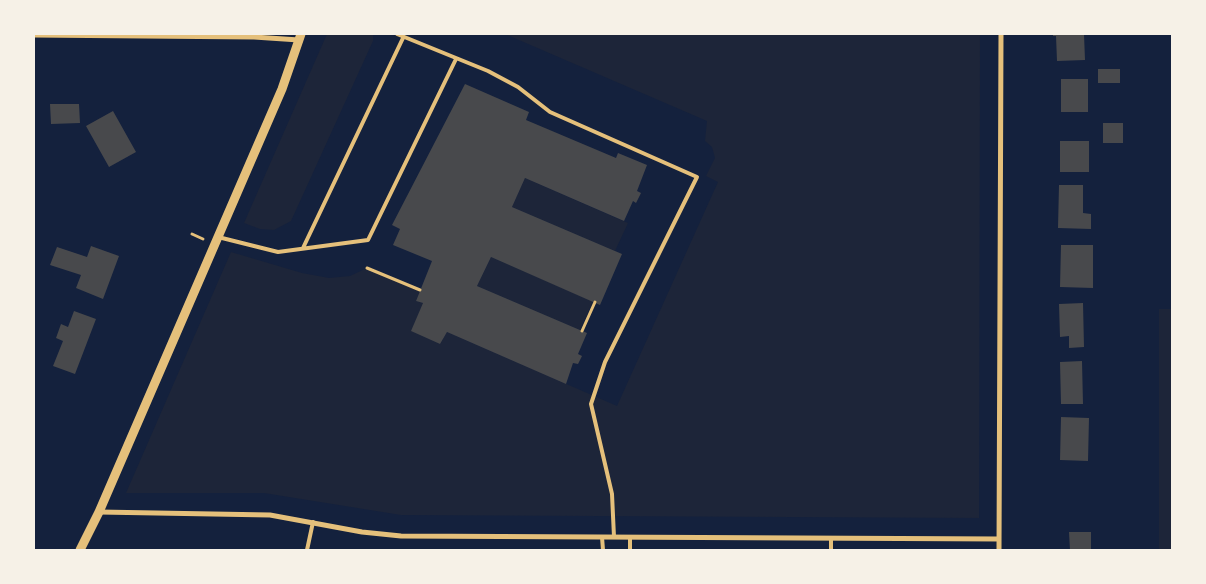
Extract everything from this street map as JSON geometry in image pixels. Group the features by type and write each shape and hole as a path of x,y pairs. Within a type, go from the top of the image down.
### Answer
{"street":[{"path":"1000,550 1001,34"},
{"path":"34,35 300,37 282,89 99,512 80,550"},
{"path":"99,512 270,515 362,532 401,536 1000,539"}],"lane":[{"path":"397,34 518,87 550,112 697,177 605,362 591,404 612,494 614,537"},
{"path":"303,248 403,38"},
{"path":"218,237 278,252 368,240 456,59"},
{"path":"308,550 313,522"},
{"path":"602,537 602,550"},
{"path":"630,537 630,550"},
{"path":"831,538 831,550"}],"path":[{"path":"192,234 203,239"},
{"path":"367,268 420,290"},
{"path":"582,331 595,302"}],"shaded area":[{"path":"327,34 373,34 373,41 291,221 274,230 260,229 244,223"},
{"path":"505,34 980,34 979,518 401,515 264,493 126,493 231,252 302,273 329,278 350,276 367,268 420,290 416,301 423,303 412,331 440,344 447,332 617,406 718,182 706,176 715,158 712,147 705,141 707,121"},
{"path":"525,178 628,223 615,251 512,207"},
{"path":"491,257 593,301 580,330 477,286"},
{"path":"1159,309 1172,309 1172,550 1159,550"}],"building":[{"path":"1053,34 1084,34 1085,60 1057,61 1056,36 1053,36"},
{"path":"1098,69 1120,69 1120,83 1098,83"},
{"path":"1061,79 1088,79 1088,112 1061,112"},
{"path":"465,84 529,112 526,120 616,158 618,153 647,165 637,191 641,193 636,203 633,201 624,221 525,178 512,207 622,254 600,305 491,257 477,286 587,333 578,354 582,356 578,364 573,363 566,384 447,332 440,344 411,331 423,303 416,301 432,261 393,245 400,229 392,225"},
{"path":"50,104 79,104 80,123 51,124"},
{"path":"113,111 136,152 109,167 86,126"},
{"path":"1103,123 1123,123 1123,143 1103,143"},
{"path":"1060,141 1089,141 1089,172 1060,172"},
{"path":"1059,185 1083,185 1083,213 1091,214 1091,229 1058,228"},
{"path":"1061,245 1093,245 1093,288 1060,287"},
{"path":"91,246 119,256 103,299 76,288 81,275 50,265 57,247 87,257"},
{"path":"1083,303 1084,347 1069,348 1069,336 1060,337 1059,304"},
{"path":"74,311 96,319 75,374 53,366 63,341 56,338 61,324 68,327"},
{"path":"1082,361 1083,404 1061,404 1060,362"},
{"path":"1061,417 1089,418 1088,461 1060,460"},
{"path":"1069,532 1091,532 1091,550 1070,550"}]}
